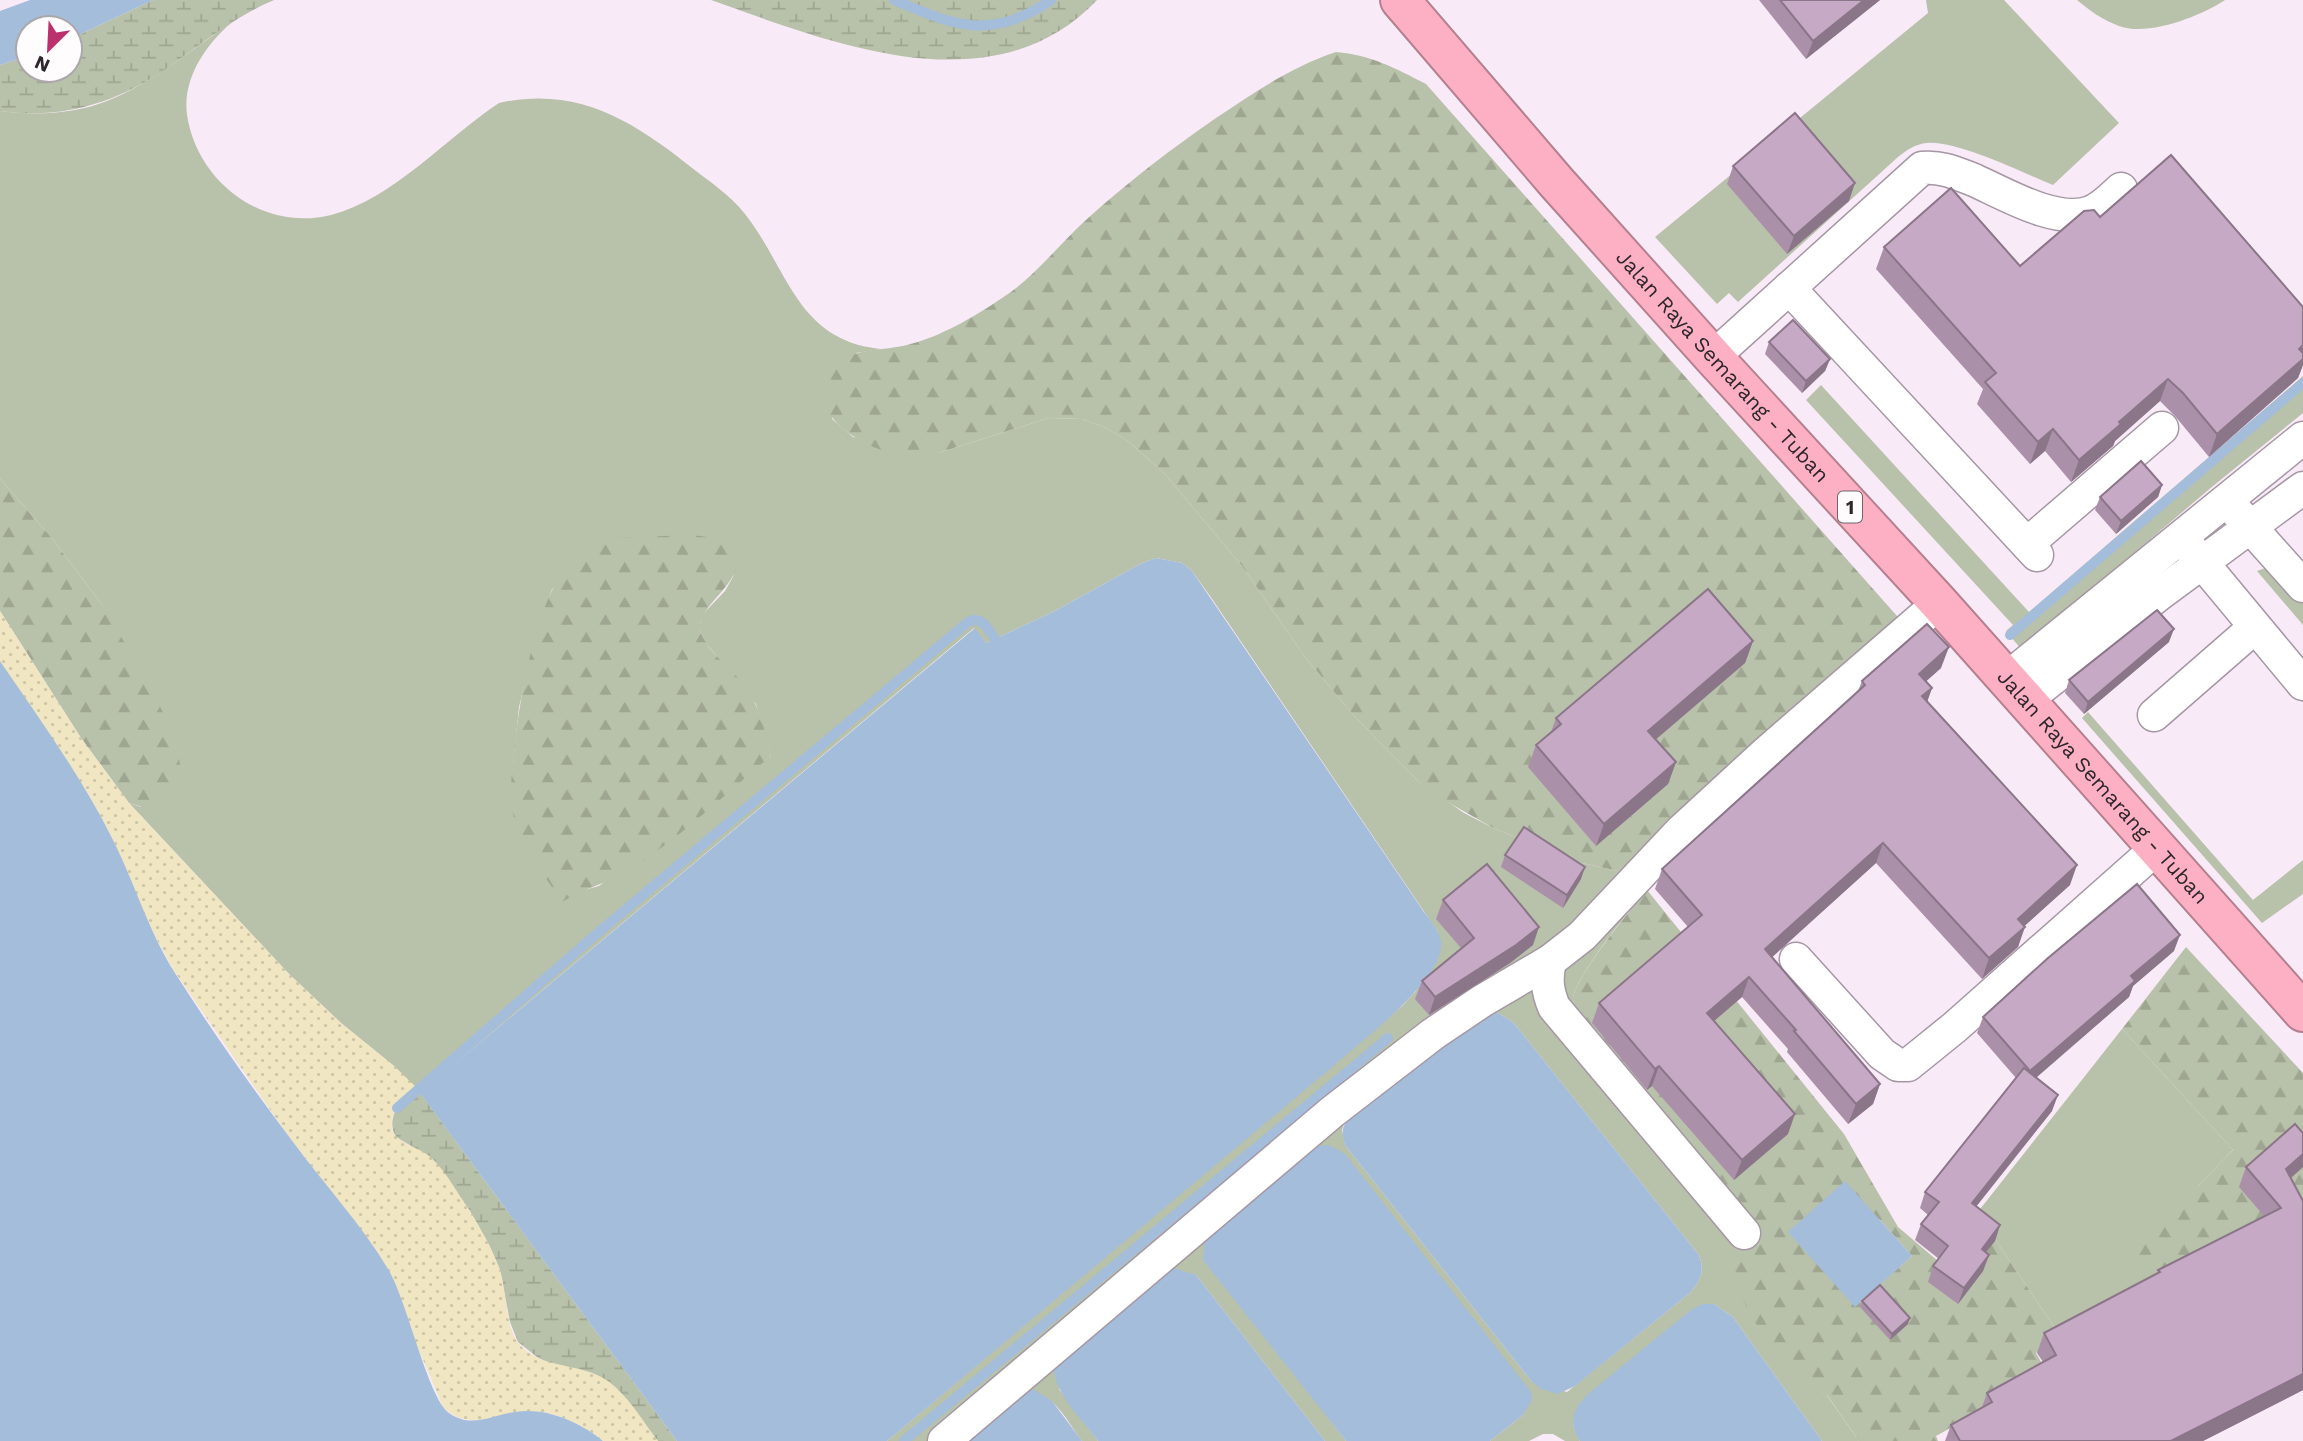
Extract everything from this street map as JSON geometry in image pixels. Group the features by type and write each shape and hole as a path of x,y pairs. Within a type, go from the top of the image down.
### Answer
{"highway":[{"name":"Jalan Raya Semarang - Tuban","path":"1399,0 1557,183 1939,603 2303,1012"}],"lane":[{"path":"1713,357 1922,168 1943,168 2038,208 2062,214 2088,213 2100,207 2120,189"},
{"path":"1789,288 2032,550 2162,428"},
{"path":"2016,689 2181,538 2303,438"},
{"path":"2016,689 2202,562 2303,488"},
{"path":"2226,500 2303,586"},
{"path":"2181,538 2303,684"},
{"path":"944,1441 1332,1112 1433,1034 1550,961 1582,936 1681,831 1939,603"},
{"path":"2154,715 2255,626"},
{"path":"1796,958 1882,1055 1898,1065 1908,1065 1955,1027 2157,848"},
{"path":"1550,961 1547,974 1548,992 1554,1007 1744,1233"}],"green space":[{"path":"153,0 274,0 232,23 147,81 108,100 66,111 0,111 0,65 14,60 14,84 84,84 84,32"},
{"path":"711,0 1097,0 1055,33 1010,52 961,59 910,57 858,47 807,33"},
{"path":"1926,0 2004,0 2119,123 2053,185 1990,158 1955,147 1940,143 1915,146 1898,157 1738,302 1729,293 1717,304 1655,237 1928,13"},
{"path":"2077,0 2225,0 2174,23 2131,29 2113,24"},
{"path":"236,19 216,38 199,61 189,87 187,115 193,139 204,161 219,181 237,197 281,216 306,218 331,215 376,196 397,182 499,103 556,99 605,112 651,138 733,201 765,243 788,284 815,320 832,334 854,344 881,349 856,353 832,419 853,437 938,453 1049,418 1082,419 1106,428 1128,441 1164,473 1242,566 1305,657 1354,716 1417,780 1464,813 1493,828 1577,862 1623,872 1647,890 1583,975 1573,999 1575,1010 1734,1198 1817,1400 1826,1394 1859,1441 1822,1441 1733,1317 1714,1304 1703,1304 1573,1424 1580,1441 1565,1441 1553,1434 1543,1434 1529,1441 1490,1441 1523,1415 1326,1415 1346,1441 1325,1441 1196,1275 1059,1389 1098,1441 1082,1441 1051,1401 1034,1392 1024,1391 958,1441 887,1441 1402,1006 1416,991 1438,932 1210,596 1192,571 1182,563 1156,558 1140,564 1053,612 986,643 974,628 420,1093 394,1066 341,1023 289,974 129,803 141,807 103,606 51,537 0,479 0,111 54,113 107,101 157,75","holes":["702,536 735,564 733,577 725,591 702,615 699,628 705,642 756,704 771,756 599,886 577,892 563,901 511,787 519,707 535,638 552,589 677,538","1493,1010 1513,1022 1699,1255 1702,1266 1701,1275 1691,1292 1567,1392 1532,1382 1345,1145 1342,1130 1344,1124"]},
{"path":"1336,52 1360,56 1426,84 1920,642 1647,890 1623,872 1577,862 1493,828 1439,797 1417,780 1354,716 1305,657 1242,566 1164,473 1128,441 1106,428 1082,419 1049,418 938,453 910,456 890,453 855,437 829,413 824,398 826,382 844,359 861,352 907,345 932,337 991,305 1025,281 1087,219 1166,154 1259,90"},
{"path":"2303,376 2303,413 2021,649 2006,631 2013,625 1806,400 1821,385 2029,612"},
{"path":"0,479 51,537 103,606 149,684 176,739 181,771 180,784 164,807 153,810 129,803 81,738 0,611"},
{"path":"647,536 704,537 723,545 734,558 736,568 731,579 705,612 700,622 701,633 710,648 739,679 755,702 771,756 649,857 623,874 562,902 527,849 512,807 512,770 520,704 533,643 554,586 568,564 585,548 599,541"},
{"path":"2268,567 2303,601 2303,625 2257,571"},
{"path":"2088,712 2253,900 2303,860 2303,894 2262,923 2082,718"},
{"path":"1647,890 1844,1134 1898,1227 1938,1261 1977,1213 2062,1338 2036,1353 2048,1374 1936,1436 1938,1441 1859,1441 1827,1395 1818,1401 1767,1339 1745,1305 1738,1287 1735,1262 1741,1220 1575,1010 1573,999 1583,975","holes":["1879,1219 1912,1256 1855,1306"]},
{"path":"2186,947 2303,1073 2303,1210 2147,1290 2123,1250 2198,1186 2233,1150 2122,1029"},
{"path":"2122,1029 2233,1150 2198,1186 2147,1290 2062,1338 1977,1213"},
{"path":"415,1086 677,1441 658,1441 610,1383 592,1373 546,1362 518,1342 510,1322 500,1270 470,1211 428,1156 396,1137 393,1130 396,1109"}],"sand":[{"path":"0,611 81,738 129,803 289,974 415,1086 396,1109 392,1130 399,1139 428,1155 438,1165 478,1225 499,1267 509,1321 523,1348 540,1359 588,1371 606,1380 631,1404 658,1441 604,1441 573,1422 544,1412 518,1412 474,1420 453,1415 443,1407 377,1251 291,1140 174,971 146,920 112,837 90,797 0,661"}],"water":[{"path":"30,0 153,0 84,32 84,14 14,14 14,60 0,65 0,11"},
{"path":"1156,558 1182,563 1192,571 1434,925 1441,941 1440,955 1432,971 1404,1004 1370,1035 887,1441 677,1441 420,1093 975,628 986,643 1053,612 1140,564"},
{"path":"0,661 98,811 119,851 156,939 175,973 247,1080 388,1269 403,1302 425,1369 441,1404 457,1418 474,1421 527,1411 550,1414 573,1422 603,1441 0,1441"},
{"path":"1493,1010 1513,1022 1699,1255 1702,1266 1700,1279 1691,1292 1575,1386 1558,1394 1541,1389 1532,1382 1345,1145 1343,1136 1344,1126 1350,1116 1446,1035"},
{"path":"1329,1145 1345,1154 1531,1392 1532,1400 1523,1415 1490,1441 1346,1441 1203,1260 1206,1230 1306,1151"},
{"path":"1845,1181 1912,1256 1855,1307 1788,1232"},
{"path":"1167,1266 1196,1275 1325,1441 1098,1441 1064,1397 1054,1368"},
{"path":"1703,1304 1714,1304 1733,1317 1822,1441 1580,1441 1573,1424 1579,1404 1692,1309"},
{"path":"1035,1390 1052,1401 1082,1441 958,1441 1024,1391"}],"building":[{"path":"1780,0 1864,0 1813,41"},
{"path":"1795,113 1855,183 1794,236 1733,166"},
{"path":"2171,155 2303,307 2303,345 2299,349 2303,353 2303,359 2217,434 2168,379 2079,460 2053,429 2038,442 1985,382 1996,373 1884,247 1951,188 2020,266 2084,211 2094,210 2100,217"},
{"path":"1793,320 1830,359 1806,381 1769,342"},
{"path":"2141,461 2162,485 2121,521 2100,497"},
{"path":"1708,589 1753,641 1648,731 1676,762 1604,824 1536,745 1561,724 1556,718"},
{"path":"2157,610 2174,629 2088,702 2069,680"},
{"path":"1927,624 1949,647 1919,674 1932,688 1922,696 2077,865 2018,919 2025,927 1989,958 1883,843 1765,949 1880,1084 1856,1104 1749,977 1707,1013 1795,1114 1742,1160 1659,1066 1655,1069 1599,1003 1702,915 1662,869 1865,685 1862,681"},
{"path":"1524,827 1585,867 1567,895 1505,855"},
{"path":"1487,864 1539,927 1435,997 1422,981 1474,938 1443,900"},
{"path":"2137,884 2180,935 2131,976 2135,981 2030,1071 1983,1017 2048,958"},
{"path":"2024,1068 2058,1095 1972,1203 2000,1225 1982,1249 1989,1255 1964,1288 1933,1266 1948,1246 1921,1224 1939,1202 1925,1192"},
{"path":"2295,1124 2303,1133 2303,1154 2286,1169 2303,1201 2303,1374 2171,1441 1960,1441 1951,1425 1992,1402 1987,1393 2056,1355 2044,1333 2160,1272 2158,1270 2281,1208 2246,1167"},
{"path":"1880,1285 1910,1318 1892,1334 1862,1301"}],"waterway":[{"path":"894,0 936,17 973,25 1009,21 1051,0"},
{"path":"2010,635 2303,383"},
{"path":"397,1108 600,931 968,622 981,622 995,639"},
{"path":"904,1441 1388,1038"}]}
